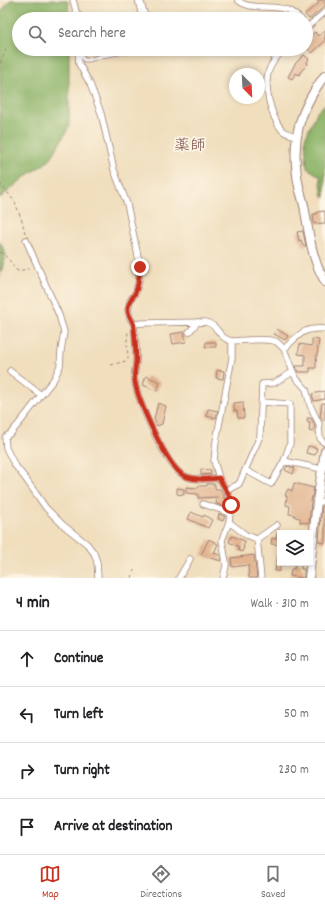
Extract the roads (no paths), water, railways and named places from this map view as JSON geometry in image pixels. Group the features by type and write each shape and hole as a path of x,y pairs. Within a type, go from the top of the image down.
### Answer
{"main road":[{"path":"325,75 310,97 304,110 297,136 296,149 297,170 312,250 325,282"},
{"path":"308,578 321,501 322,469 325,451"}],"street":[{"path":"73,0 75,10"},
{"path":"138,0 141,3 144,12"},
{"path":"238,0 243,4 250,6 286,9 290,12"},
{"path":"313,21 325,12"},
{"path":"78,56 79,64 90,84 101,113 114,170 127,204 140,267 136,292 130,301 128,310 130,318 134,324 136,360 134,380 138,394 158,441 176,468 184,476 194,478 219,478"},
{"path":"278,56 273,61 269,70 267,82 267,90 271,108 276,120 283,130 297,136"},
{"path":"26,240 59,315 64,332 60,351 60,366 54,379 35,405 11,433 5,437 6,448 14,464 46,508 63,525 87,544 94,553 97,562 98,578"},
{"path":"190,332 198,322"},
{"path":"134,324 206,322 211,323 216,327 221,336 226,340 262,340 277,342 284,349 296,378 306,389 310,405 319,424 320,438 325,443"},
{"path":"284,349 305,330 325,329"},
{"path":"223,578 226,562 222,540 229,522 230,500 227,490 219,478 214,461 216,441 232,358 232,341"},
{"path":"10,372 41,395"},
{"path":"227,490 239,484 260,436 262,384 274,383 293,372"},
{"path":"245,470 271,484 284,460 290,444 290,404 261,402"},
{"path":"284,460 322,469"},
{"path":"203,504 230,513"},
{"path":"229,522 246,535 257,539"},
{"path":"257,539 277,525"},
{"path":"257,539 261,578"},
{"path":"179,578 190,559"}],"lane":[{"path":"138,0 140,12"},
{"path":"82,56 84,60 101,56"}],"district":[{"name":"薬師","path":"190,146"}]}
